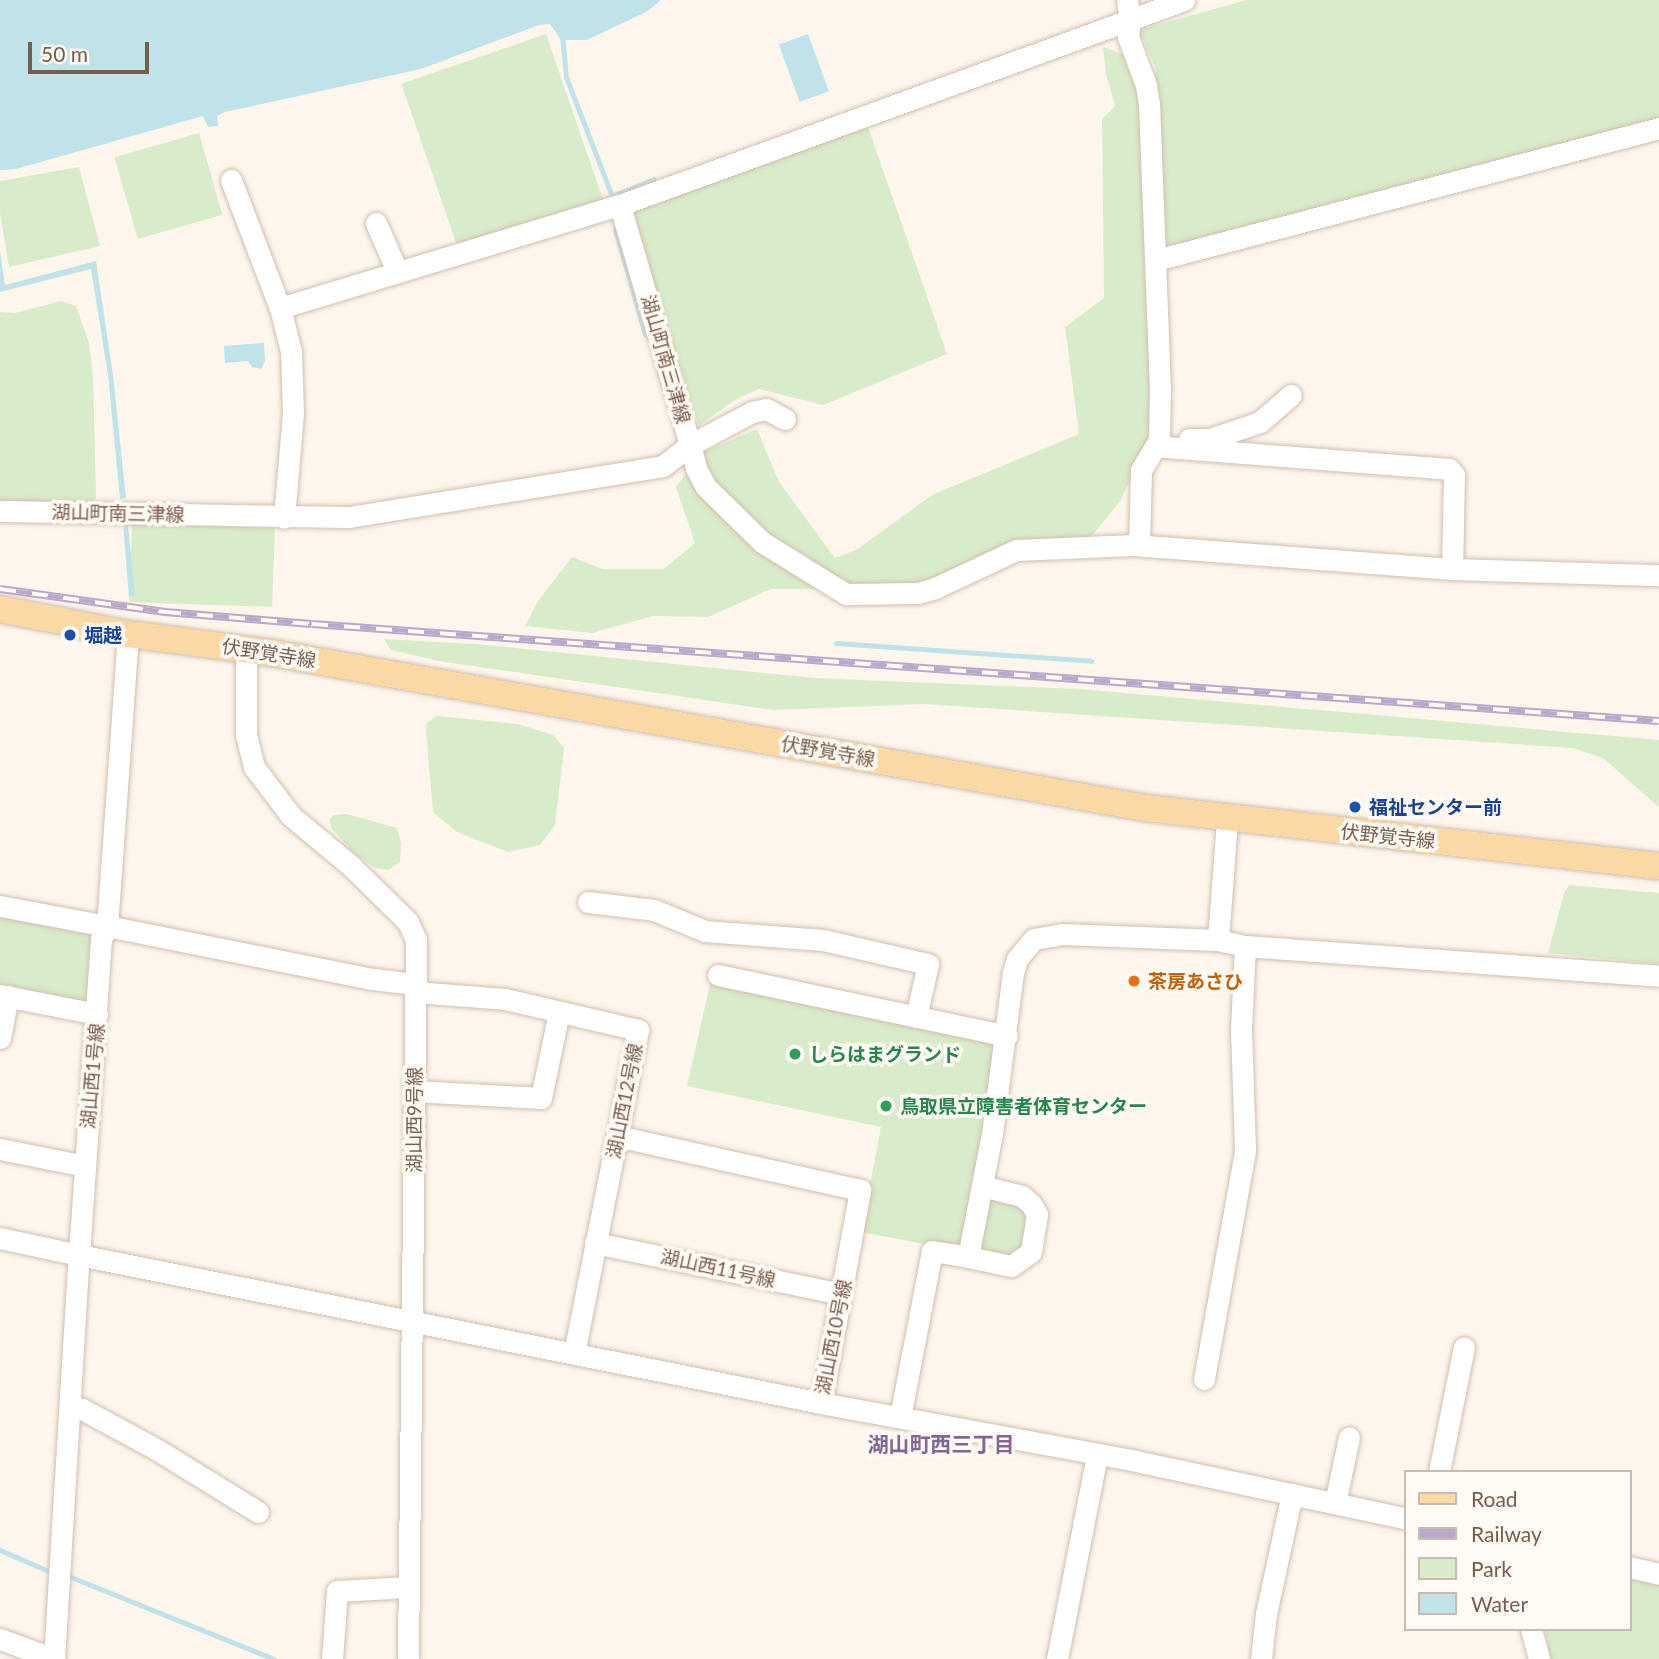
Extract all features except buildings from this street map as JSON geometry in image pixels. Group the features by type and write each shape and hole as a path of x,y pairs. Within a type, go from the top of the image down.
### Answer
{"main road":[{"name":"伏野覚寺線","path":"0,609 128,634 246,648 1146,808 1659,866"}],"street":[{"path":"280,308 620,205 1092,32 1128,9 1184,0"},
{"path":"1128,9 1126,29 1146,85 1149,103 1156,260 1159,440 1141,470 1139,545"},
{"path":"1156,260 1659,128"},
{"path":"231,180 280,308 291,351 293,413 284,518"},
{"name":"湖山町南三津線","path":"0,511 284,518 349,517 663,466 690,444 620,205"},
{"path":"376,223 397,271"},
{"path":"1159,440 1210,439 1237,431 1260,422 1291,395"},
{"path":"785,419 766,409 751,412 690,444 705,486 733,516 785,558 846,594 918,593 935,588 1016,550 1139,545 1452,569 1659,575"},
{"path":"1159,440 1165,447 1449,469 1454,475 1452,569"},
{"name":"湖山西1号線","path":"54,1659 101,939 107,926 128,634"},
{"name":"湖山西9号線","path":"246,648 246,735 254,767 290,816 351,866 408,922 416,940 408,1659"},
{"path":"1218,940 1227,818"},
{"path":"588,902 654,910 705,931 823,940 928,964 916,1017"},
{"path":"0,906 107,926"},
{"name":"湖山西12号線","path":"107,926 415,988 505,999 638,1030 574,1353"},
{"path":"968,1257 1007,1036 1017,959 1034,939 1062,934 1218,940 1245,946 1659,976"},
{"path":"1204,1379 1245,1150 1241,1030 1245,946"},
{"path":"718,975 1007,1036"},
{"path":"0,1038 4,996 97,1014"},
{"path":"414,1091 541,1098 559,1012"},
{"name":"湖山西10号線","path":"79,1255 821,1403 860,1190 617,1136"},
{"path":"0,1150 85,1166"},
{"path":"900,1417 932,1251 1011,1266 1031,1252 1037,1214 1031,1204 984,1175"},
{"path":"0,1238 79,1255"},
{"name":"湖山西11号線","path":"596,1243 841,1294"},
{"path":"1439,1470 1464,1347"},
{"path":"821,1403 1097,1455 1404,1518"},
{"path":"70,1407 82,1409 145,1444 258,1512"},
{"path":"1335,1503 1349,1437"},
{"path":"1057,1659 1097,1455"},
{"path":"1261,1659 1266,1614 1292,1494"},
{"path":"1631,1567 1659,1573"},
{"path":"332,1659 337,1591 408,1587"},
{"path":"1531,1631 1538,1659"},
{"path":"0,1639 54,1659"}],"green space":[{"path":"1247,0 1659,0 1659,119 1167,249 1155,66 1139,30"},
{"path":"546,34 604,201 459,251 401,84"},
{"path":"1103,47 1122,54 1141,102 1151,433 1121,500 1091,537 922,584 847,589 771,589 708,617 653,616 592,633 525,626 538,601 572,557 602,569 664,569 695,543 676,487 701,453 757,429 779,482 835,558 858,549 932,495 1079,434 1065,327 1104,298 1102,119 1115,106 1106,74"},
{"path":"867,124 947,354 823,405 759,389 733,401 699,426 630,209"},
{"path":"199,133 222,215 138,239 114,157"},
{"path":"79,167 100,246 9,267 0,213 0,181"},
{"path":"61,301 76,306 89,343 93,375 96,499 92,503 0,501 0,312 15,313"},
{"path":"132,523 275,528 272,607 129,602"},
{"path":"384,639 476,644 815,678 1079,689 1659,740 1659,807 1603,758 1572,748 925,704 773,710 439,661 391,650"},
{"path":"437,716 518,724 553,735 564,748 555,825 540,845 508,852 457,832 433,812 426,730 427,723"},
{"path":"347,814 397,828 401,843 400,862 388,870 375,868 353,852 332,829 329,819 335,815"},
{"path":"1569,885 1659,893 1659,964 1548,953 1564,893"},
{"path":"0,915 93,936 89,1003 0,985"},
{"name":"鳥取県立障害者体育センター","path":"711,980 999,1042 962,1247 950,1249 861,1232 881,1127 687,1086"},
{"path":"989,1197 1028,1208 1025,1251 1013,1260 984,1255 979,1246"},
{"path":"1631,1572 1659,1578 1659,1659 1551,1659 1544,1631 1631,1631"}],"water":[{"path":"0,0 661,0 648,11 587,40 561,40 550,24 539,25 421,69 225,112 217,116 218,126 208,127 203,116 16,169 0,170"},
{"path":"808,34 829,91 800,102 779,45"},
{"path":"0,251 5,285 96,261 113,375 126,498 120,499 108,375 91,269 0,292"},
{"path":"264,343 265,361 261,369 252,367 248,361 225,363 224,346"},
{"path":"123,525 128,525 135,595 129,597"}],"waterway":[{"path":"562,35 566,77 612,196 654,179"},
{"path":"615,229 645,334"},
{"path":"836,643 1091,661"},
{"path":"0,1550 55,1574"},
{"path":"66,1575 274,1659"}],"railway":[{"path":"0,589 165,612 312,624 1659,721"}],"place":[{"name":"堀越","path":"70,635"},
{"name":"福祉センター前","path":"1355,807"},
{"name":"茶房あさひ","path":"1134,981"},
{"name":"しらはまグランド","path":"795,1054"},
{"name":"鳥取県立障害者体育センター","path":"886,1106"}],"district":[{"name":"湖山町西三丁目","path":"941,1444"}]}
